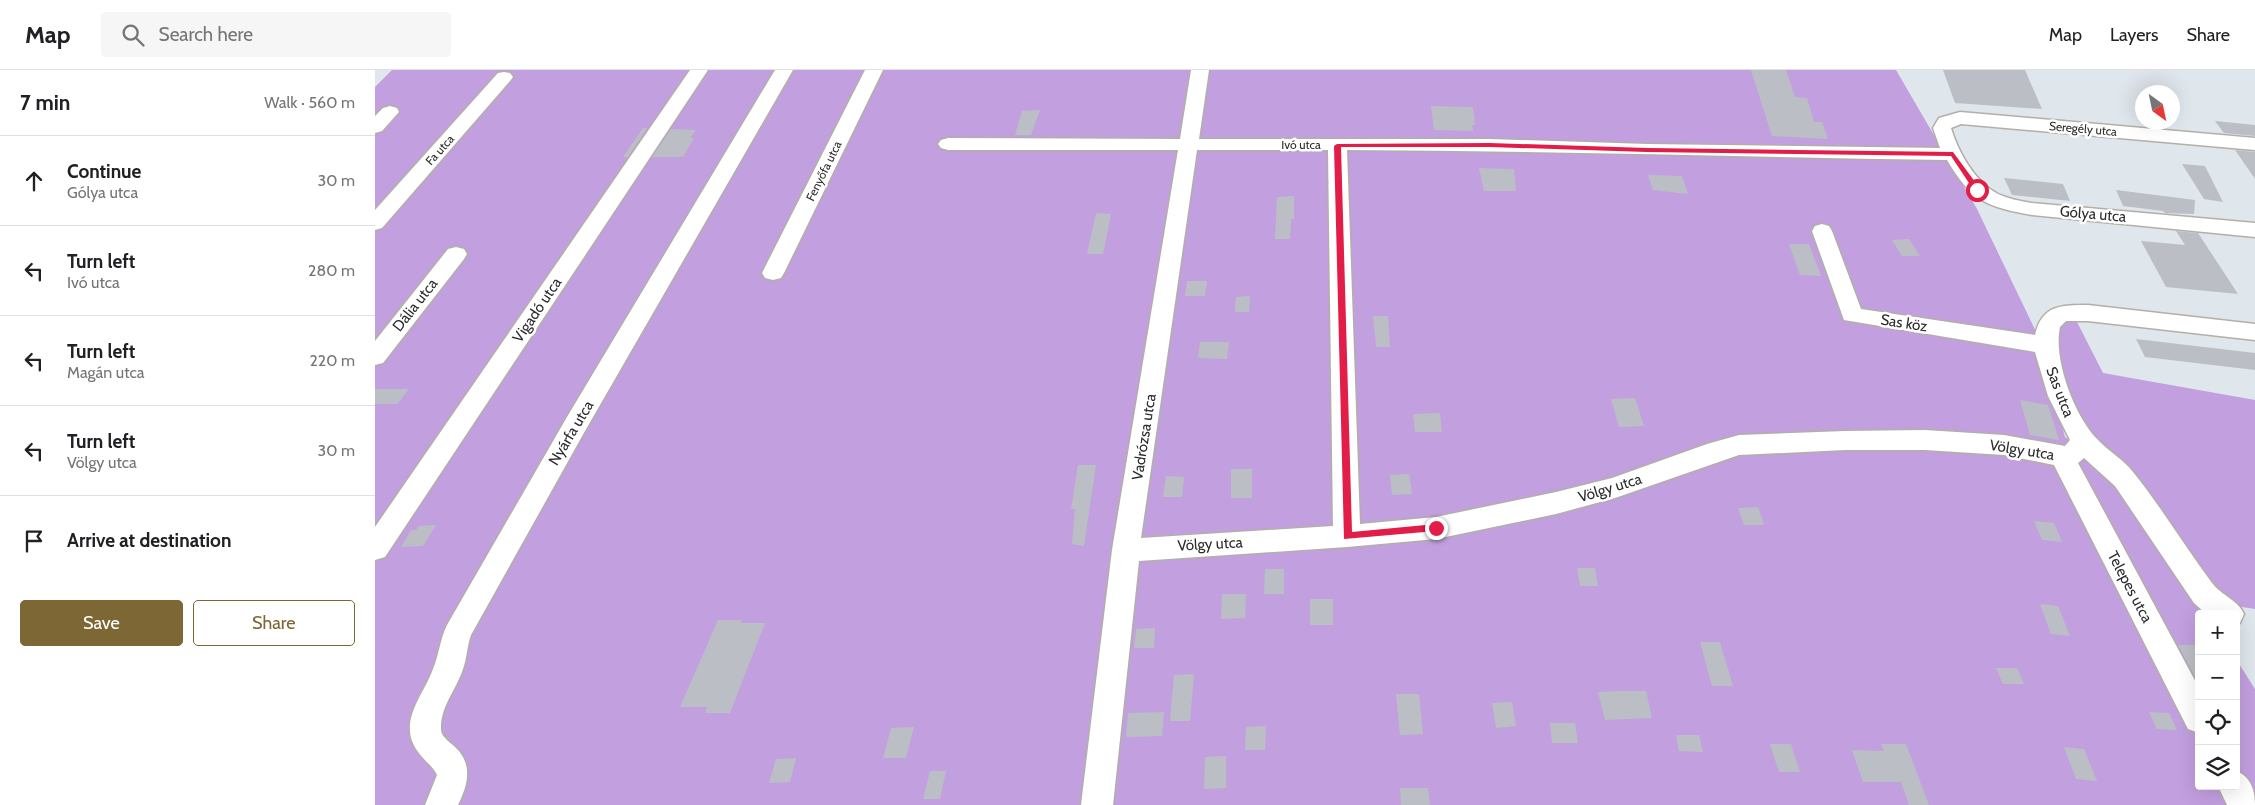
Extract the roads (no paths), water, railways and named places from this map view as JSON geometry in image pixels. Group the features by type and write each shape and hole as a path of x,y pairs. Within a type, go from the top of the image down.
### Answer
{"street":[{"name":"Vigadó utca","path":"375,549 699,70"},
{"name":"Nyárfa utca","path":"441,805 452,781 452,770 449,762 431,745 425,736 425,727 428,713 449,668 451,650 458,632 479,598 540,486 784,70"},
{"name":"Fenyőfa utca","path":"773,273 874,70"},
{"name":"Vadrózsa utca","path":"1097,805 1126,550 1200,70"},
{"name":"Fa utca","path":"375,223 504,77"},
{"path":"375,127 390,112"},
{"name":"Seregély utca","path":"1953,154 1943,128 1946,122 1960,118 2255,144"},
{"name":"Ivó utca","path":"948,144 1490,145 1647,150 1953,154"},
{"path":"1337,146 1347,536"},
{"name":"Gólya utca","path":"1953,154 1977,190 1992,199 2011,205 2074,213 2255,230"},
{"name":"Sas köz","path":"1822,231 1852,315 2045,345"},
{"name":"Dália utca","path":"375,357 455,254"},
{"name":"Sas utca","path":"2223,610 2204,594 2123,476 2073,449 2069,419 2050,368 2045,345 2049,324 2057,315 2069,313 2088,313 2255,332"},
{"name":"Völgy utca","path":"1126,550 1347,536 1436,528 1556,503 1615,488 1716,450 1739,445 1923,440 1986,444 2035,450 2052,456 2073,449"},
{"name":"Telepes utca","path":"2073,449 2195,710"},
{"path":"2236,790 2244,805"}]}
